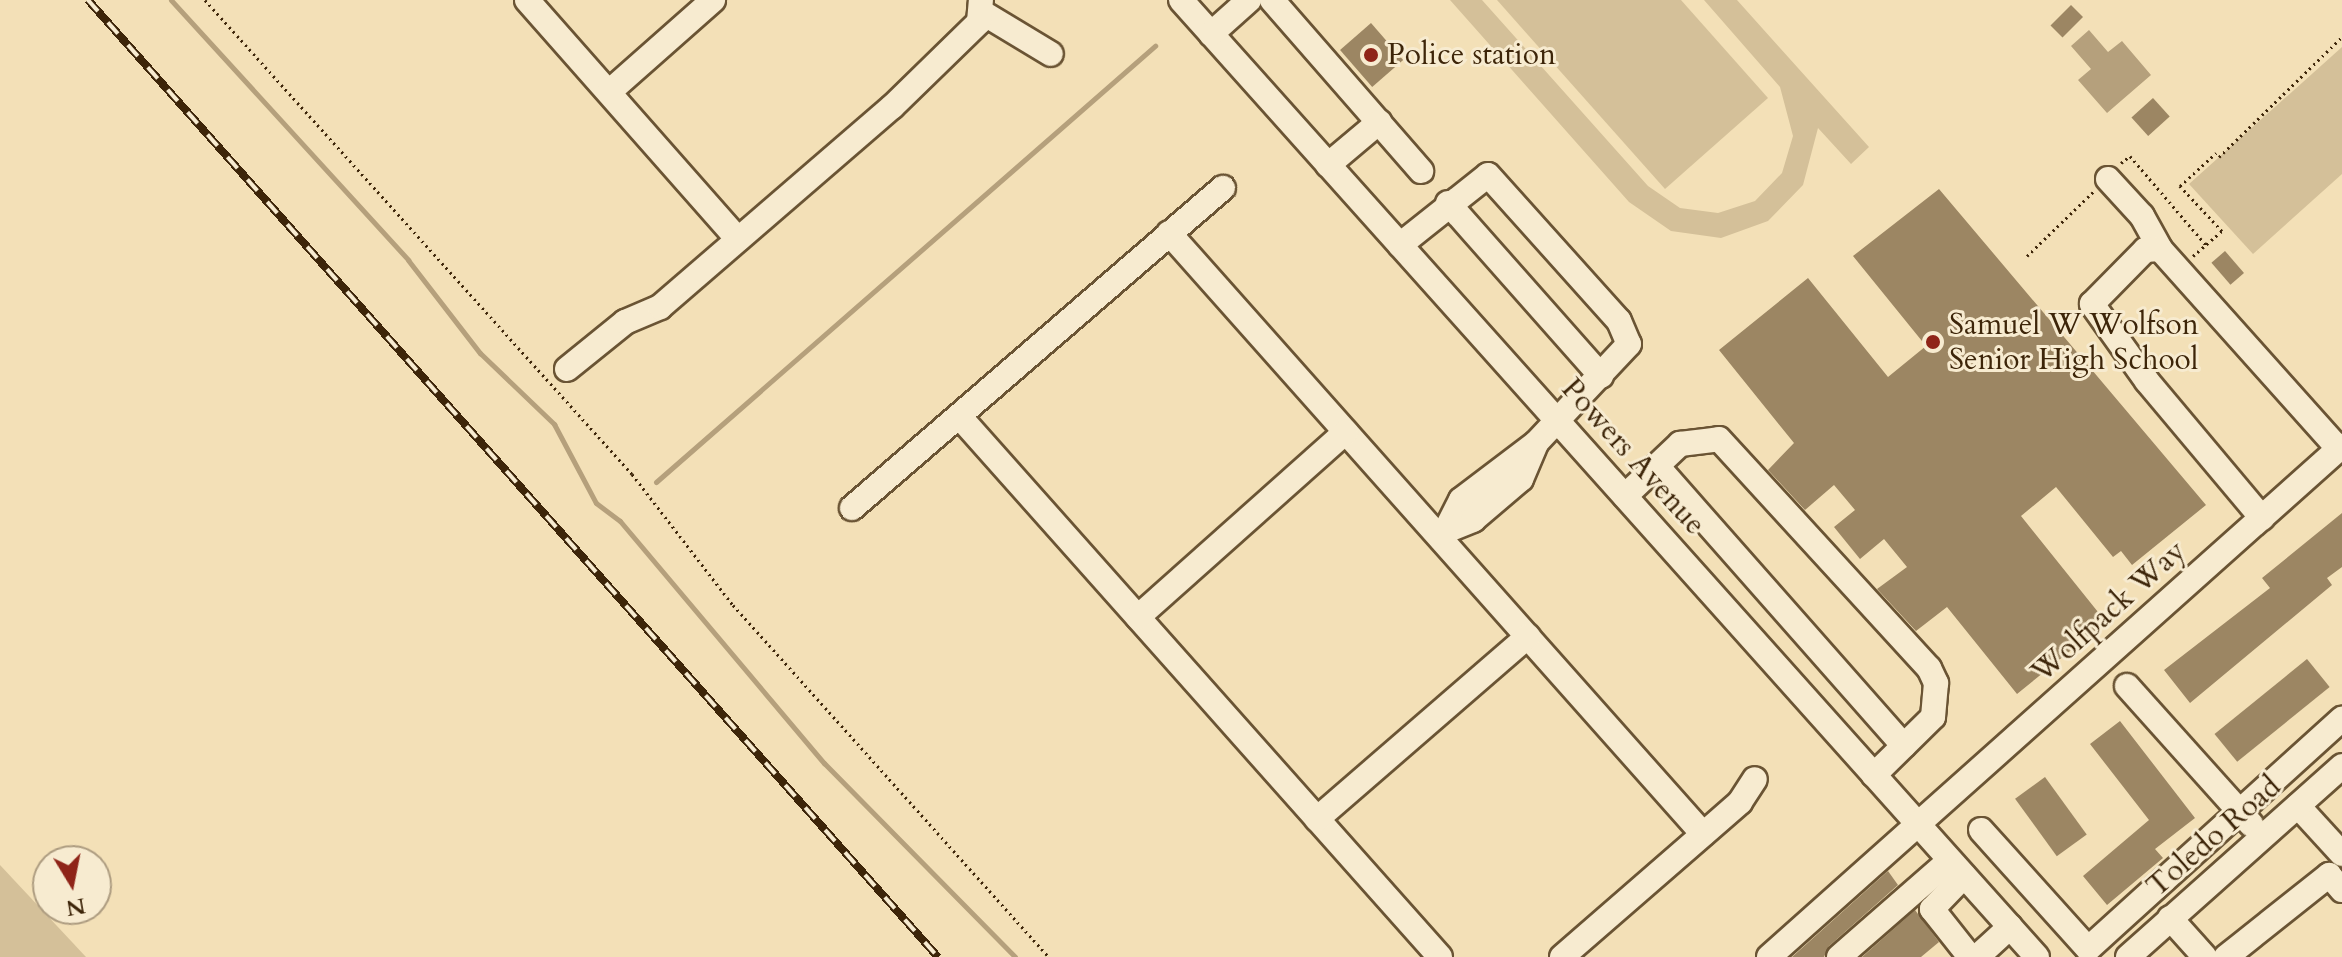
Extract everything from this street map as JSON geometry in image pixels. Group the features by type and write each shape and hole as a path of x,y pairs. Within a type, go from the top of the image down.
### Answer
{"street":[{"path":"527,0 738,239"},
{"path":"609,92 713,0"},
{"name":"Powers Avenue","path":"1181,0 2037,957"},
{"path":"1211,34 1249,0"},
{"path":"1272,0 1421,171"},
{"path":"567,369 625,322 660,307 892,107 982,6 1051,54"},
{"path":"1328,165 1379,122"},
{"path":"1400,245 1448,203 1488,175 1619,321 1629,344 1536,443 1461,500 1442,532"},
{"path":"2108,179 2142,216 2160,249 2340,447"},
{"path":"852,508 1223,188"},
{"path":"1448,203 1601,376"},
{"path":"1169,233 1346,432 1442,532 1528,636 1703,834"},
{"path":"2160,249 2145,250 2092,304 2147,381 2262,518"},
{"path":"959,416 1440,957"},
{"path":"1138,617 1346,432"},
{"path":"1625,496 1692,438 1719,439 1929,668 1936,683 1933,717 1874,775"},
{"name":"Wolfpack Way","path":"1769,957 2340,447"},
{"path":"1657,466 1904,746"},
{"path":"1317,819 1528,636"},
{"path":"2127,686 2261,834"},
{"path":"1981,830 2088,949 2342,719"},
{"name":"Toledo Road","path":"2128,957 2261,834 2342,766"},
{"path":"1562,957 1703,834 1755,779"},
{"path":"2298,806 2333,823 2342,854"},
{"path":"1839,957 1957,868"},
{"path":"1957,868 1932,909 1970,957"},
{"path":"2170,918 2208,956 2329,875 2342,890"},
{"path":"1977,957 2010,927"}],"path":[{"path":"205,0 632,474 733,605 1049,957"},
{"path":"2179,270 2222,231 2180,186 2218,155 2342,37"},
{"path":"2027,256 2130,156 2206,245"}],"shaded area":[{"path":"1450,0 1482,0 1648,186 1680,208 1718,213 1755,201 1782,173 1793,136 1780,87 1704,0 1737,0 1869,147 1851,164 1818,128 1803,185 1768,221 1721,238 1671,231 1629,202"},
{"path":"1497,0 1681,0 1768,98 1665,189"},
{"path":"2089,30 2108,52 2122,41 2151,75 2107,113 2078,80 2091,69 2071,46"},
{"path":"2342,47 2342,174 2253,254 2189,184"},
{"path":"0,865 32,899 32,925 56,925 86,957 0,957"}],"building":[{"path":"2071,5 2083,17 2063,38 2050,26"},
{"name":"Police station","path":"1371,23 1403,60 1372,87 1340,50"},
{"path":"2153,98 2170,117 2148,136 2131,117"},
{"path":"1939,189 2206,505 2132,565 2121,551 2113,557 2056,487 2021,516 2106,622 2017,694 1947,607 1916,631 1877,589 1907,567 1884,539 1860,559 1834,527 1855,510 1834,485 1805,510 1768,470 1794,443 1719,350 1808,278 1888,377 1926,346 1853,256"},
{"path":"2225,251 2244,273 2230,285 2211,263"},
{"path":"2342,513 2342,567 2327,578 2332,585 2190,703 2164,670 2270,588 2262,578"},
{"path":"2307,659 2330,687 2237,762 2215,734"},
{"path":"2120,721 2195,818 2155,849 2163,858 2107,905 2083,876 2149,820 2090,744"},
{"path":"2045,777 2087,834 2057,856 2015,799"},
{"path":"1888,871 1898,885 1829,946 1824,957 1792,957"},
{"path":"1915,910 1939,942 1921,957 1862,957"}],"waterway":[{"path":"171,0 408,260 480,353 554,424 596,503 620,521 824,763 1015,957"},
{"path":"656,482 1155,46"}],"railway":[{"path":"88,0 938,957"}],"place":[{"name":"Police station","path":"1371,55"},
{"name":"Samuel W Wolfson Senior High School","path":"1933,342"}]}
